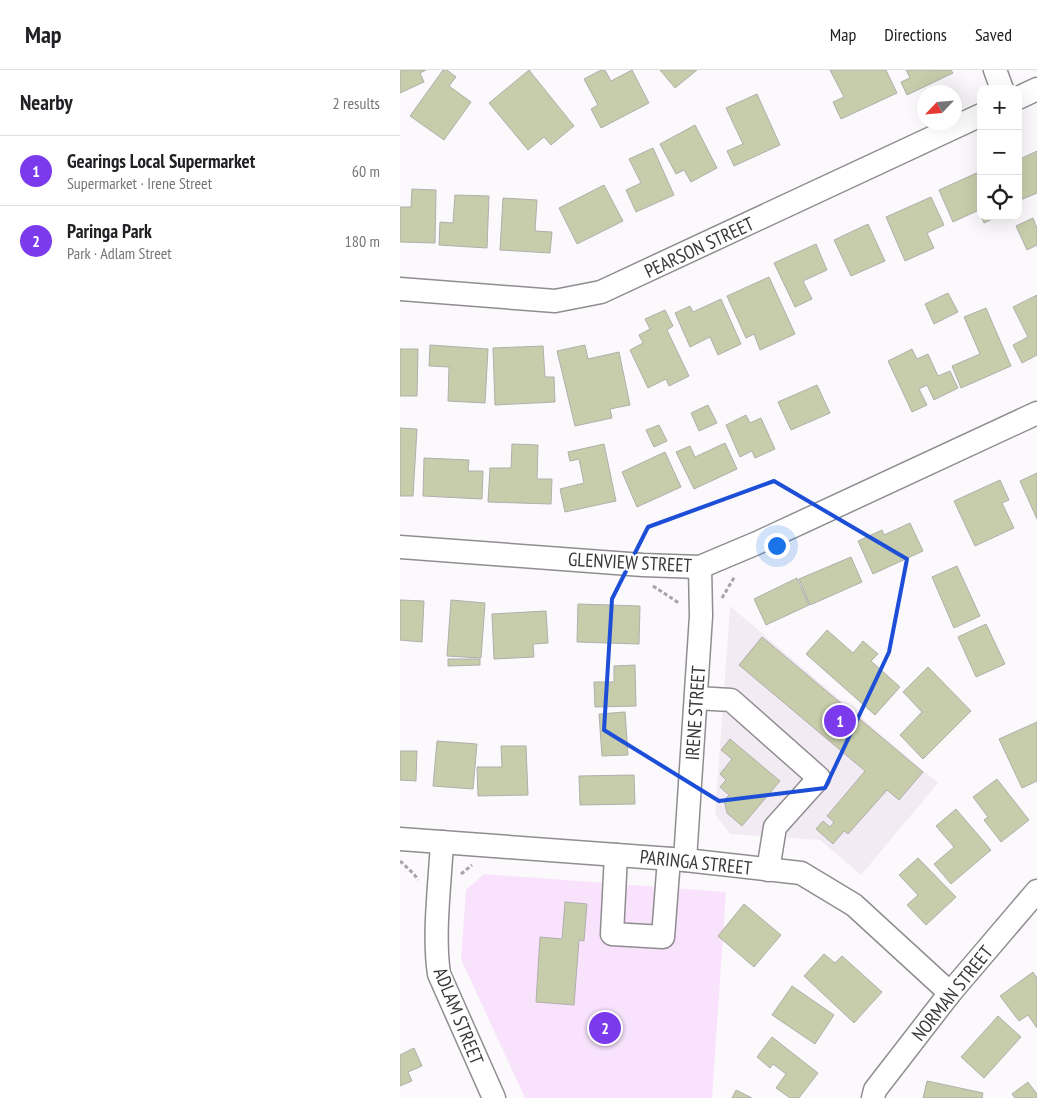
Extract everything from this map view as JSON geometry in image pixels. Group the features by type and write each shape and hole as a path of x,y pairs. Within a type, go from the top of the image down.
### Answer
{"street":[{"path":"995,70 1001,85"},
{"path":"1022,96 1037,89"},
{"name":"PEARSON STREET","path":"400,289 555,301 601,292 977,117"},
{"name":"GLENVIEW STREET","path":"400,547 643,565 700,566 757,542 1037,413"},
{"name":"IRENE STREET","path":"616,855 612,934 663,938 677,859 696,698 701,616 700,566"},
{"path":"696,698 731,700 819,778 775,827 768,870"},
{"name":"PARINGA STREET","path":"400,839 677,859 801,873 854,905 950,992"},
{"name":"ADLAM STREET","path":"442,842 436,949 439,974 494,1098"},
{"name":"NORMAN STREET","path":"873,1098 875,1090 950,992 1037,891"}],"path":[{"path":"400,860 419,882"},
{"path":"458,880 460,875 472,865 478,863"}],"highlighted area":[{"path":"774,481 907,559 889,652 825,788 719,801 604,730 612,599 648,527"}],"shaded area":[{"path":"730,606 938,783 861,875 820,840 730,834 715,814"},
{"path":"484,874 726,892 712,1098 525,1098 461,959 466,890"}],"building":[{"path":"400,70 426,70 420,73 424,82 400,93"},
{"path":"443,70 447,70 456,77 449,86 471,102 444,140 410,116"},
{"path":"529,70 574,126 551,145 544,137 528,150 489,103"},
{"path":"601,70 605,70 611,81 632,70 649,103 601,128 591,109 598,105 584,79"},
{"path":"660,70 697,70 675,88"},
{"path":"830,70 886,70 897,93 841,119 833,102 844,97"},
{"path":"906,70 951,70 953,73 928,85 917,85 917,90 907,95 901,82 910,78"},
{"path":"757,94 780,145 734,166 727,151 743,144 726,108"},
{"path":"695,125 717,168 691,182 684,170 676,174 660,144"},
{"path":"653,148 674,195 636,212 626,190 641,183 629,159"},
{"path":"1037,151 1037,193 1022,199 1022,175 1022,158"},
{"path":"977,173 977,211 953,222 939,190"},
{"path":"604,185 623,221 577,244 559,208"},
{"path":"412,189 436,190 435,243 400,242 400,207 411,207"},
{"path":"455,195 489,196 487,248 439,245 440,222 453,223"},
{"path":"931,197 944,225 927,233 934,248 905,261 886,217"},
{"path":"503,198 537,200 535,231 552,232 550,253 500,250"},
{"path":"1033,218 1037,228 1037,245 1027,250 1016,226"},
{"path":"868,224 885,261 851,276 834,240"},
{"path":"816,244 827,270 803,281 812,299 795,307 774,263"},
{"path":"769,277 795,334 760,350 754,334 746,338 727,296"},
{"path":"948,293 958,312 934,324 925,304"},
{"path":"1037,295 1037,355 1022,363 1013,345 1028,337 1013,307"},
{"path":"721,299 741,344 718,355 710,337 690,347 675,313 690,306 693,312"},
{"path":"986,308 1011,366 961,388 952,366 980,354 964,317"},
{"path":"665,310 673,326 667,330 689,376 669,386 666,379 648,388 630,350 643,343 639,335 650,329 645,319"},
{"path":"430,345 488,349 485,403 448,401 449,367 429,366"},
{"path":"585,345 588,359 619,352 630,405 610,409 612,418 575,426 557,351"},
{"path":"543,346 545,377 554,377 555,402 495,405 493,348"},
{"path":"400,349 418,349 417,396 400,396"},
{"path":"912,349 917,359 928,354 938,376 950,371 958,388 934,400 927,385 919,389 927,405 912,412 888,361"},
{"path":"817,385 830,413 791,430 778,402"},
{"path":"708,405 717,423 699,431 691,413"},
{"path":"746,415 750,423 761,418 775,449 755,458 752,451 740,457 726,425"},
{"path":"659,425 667,441 654,447 646,430"},
{"path":"400,428 417,429 413,496 400,496"},
{"path":"725,443 737,469 694,489 676,452 690,446 695,457"},
{"path":"512,444 538,445 537,479 552,479 551,504 488,502 490,468 511,468"},
{"path":"604,444 616,501 565,512 560,489 584,483 579,459 570,461 568,452"},
{"path":"665,452 681,487 637,507 622,472"},
{"path":"424,458 469,460 468,471 483,471 482,499 423,496"},
{"path":"1037,473 1037,519 1020,481"},
{"path":"1000,480 1009,500 1002,503 1014,528 975,546 954,501"},
{"path":"910,523 923,551 873,574 858,541 882,530 884,535"},
{"path":"851,557 862,582 810,605 799,579"},
{"path":"957,566 980,616 954,628 932,577"},
{"path":"797,578 809,605 766,625 754,599"},
{"path":"400,600 424,601 422,642 400,640"},
{"path":"451,600 485,603 481,658 447,656"},
{"path":"578,604 640,606 639,644 577,642"},
{"path":"546,611 548,643 533,644 534,657 494,659 492,614"},
{"path":"986,624 1005,664 976,677 958,637"},
{"path":"827,630 853,653 863,641 878,654 871,661 900,687 875,715 806,654"},
{"path":"762,637 923,772 899,800 887,790 848,834 844,831 833,844 816,829 823,821 830,827 834,822 827,816 865,771 739,665"},
{"path":"448,659 480,659 480,665 448,666"},
{"path":"635,665 636,706 595,707 594,682 614,682 614,666"},
{"path":"928,667 971,711 923,759 900,735 922,712 903,692"},
{"path":"625,712 628,755 602,756 599,714"},
{"path":"1037,722 1037,781 1022,788 999,739"},
{"path":"730,739 780,781 742,826 727,813 724,800 729,795 720,787 726,780 720,774 732,759 721,750"},
{"path":"437,741 477,744 473,789 433,786"},
{"path":"501,746 526,746 528,795 478,796 477,767 502,767"},
{"path":"400,751 417,751 416,781 400,780"},
{"path":"634,775 635,804 580,805 579,776"},
{"path":"997,779 1029,820 1001,842 984,820 988,817 973,797"},
{"path":"956,809 991,850 951,884 934,864 954,847 936,826"},
{"path":"918,858 956,897 926,925 907,905 918,895 899,875"},
{"path":"565,902 587,904 584,941 579,940 574,1005 536,1002 540,937 562,939"},
{"path":"744,904 781,935 754,967 718,936"},
{"path":"824,954 835,963 842,956 882,992 854,1023 804,976"},
{"path":"1033,972 1037,978 1037,1028 1028,1015 1019,1021 1000,996"},
{"path":"792,986 834,1015 815,1044 772,1015"},
{"path":"998,1016 1021,1037 984,1078 961,1057"},
{"path":"772,1037 818,1073 799,1098 790,1098 776,1088 786,1074 773,1064 770,1068 757,1057"},
{"path":"414,1048 422,1066 408,1072 412,1081 400,1086 400,1055"},
{"path":"927,1081 983,1093 982,1098 923,1098"},
{"path":"1028,1082 1037,1094 1037,1098 1015,1098 1012,1094"},
{"path":"736,1090 752,1098 732,1098"}],"place":[{"name":"Gearings Local Supermarket","path":"840,721"},
{"name":"Paringa Park","path":"605,1028"}]}
